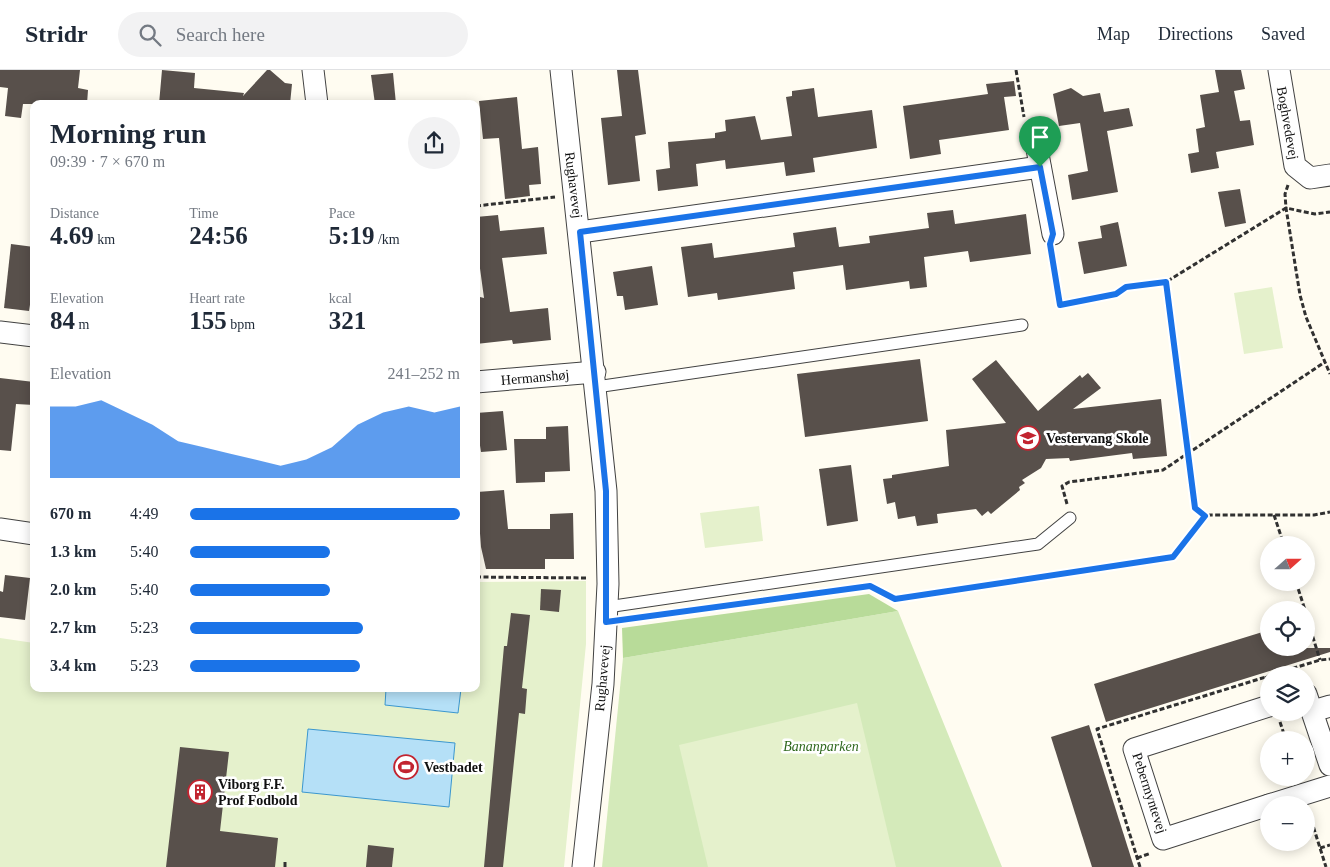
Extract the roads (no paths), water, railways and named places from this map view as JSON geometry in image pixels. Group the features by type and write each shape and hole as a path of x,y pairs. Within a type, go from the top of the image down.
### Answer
{"street":[{"path":"313,70 317,100"},
{"name":"Rughavevej","path":"561,70 574,194 580,232 606,491 607,606 602,684 583,867"},
{"name":"Boghvedevej","path":"1279,70 1295,166 1310,178 1330,175"},
{"path":"1034,133 1053,234"},
{"path":"580,232 1040,167"},
{"path":"0,332 30,336"},
{"name":"Hermanshøj","path":"480,382 595,379"},
{"path":"0,529 30,533"},
{"path":"1316,704 1330,764"},
{"name":"Pebermyntevej","path":"1260,709 1134,748 1163,839 1260,808"},
{"name":"Pebermyntevej","path":"1297,796 1330,786"}],"lane":[{"path":"595,379 1022,325"},
{"path":"607,606 1038,544 1070,518"}],"water":[{"path":"386,692 461,692 458,713 385,705"},
{"path":"308,729 455,743 449,807 302,792"}],"place":[{"name":"Vestervang Skole","path":"1028,438"},
{"name":"Vestbadet","path":"406,767"},
{"name":"Viborg F.F. Prof Fodbold","path":"200,792"}],"park label":[{"name":"Bananparken","path":"821,746"}]}
